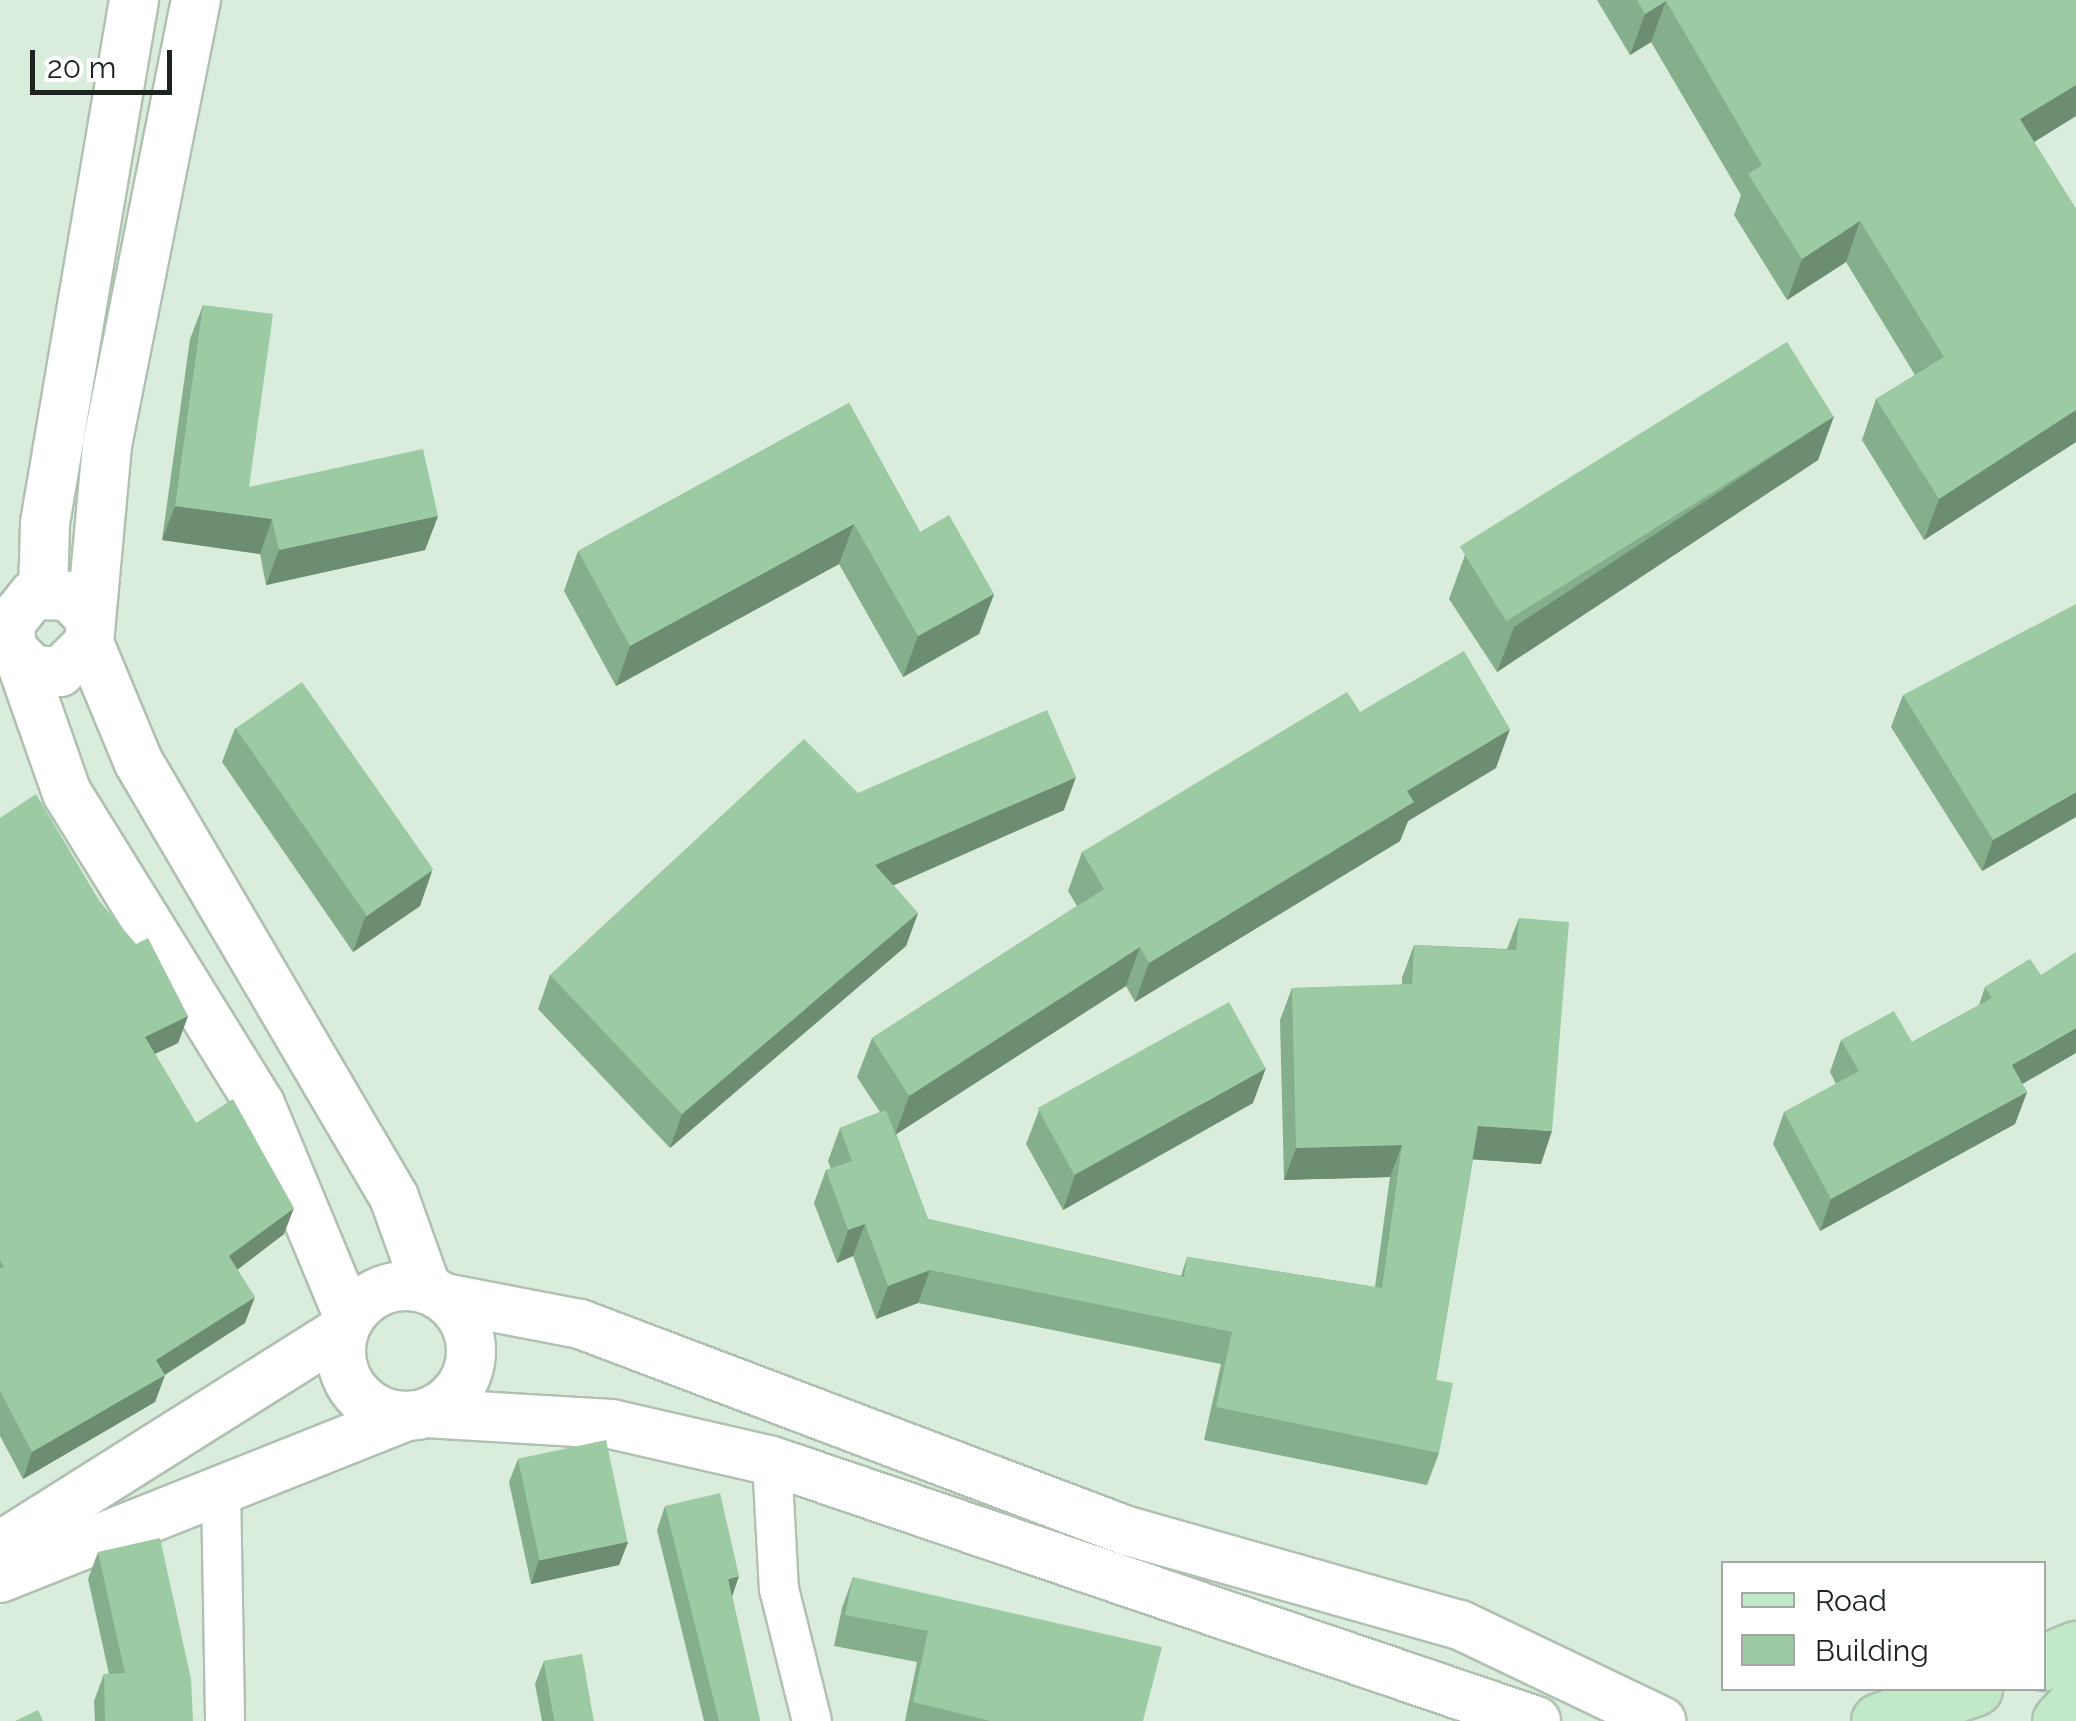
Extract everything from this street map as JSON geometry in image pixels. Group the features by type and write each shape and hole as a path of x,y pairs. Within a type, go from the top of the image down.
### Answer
{"main road":[{"path":"2046,1661 2076,1649"},
{"path":"1879,1721 1965,1691"},
{"path":"2060,1721 2076,1704"}],"street":[{"path":"42,592 48,506 134,0"},
{"path":"10,643 60,672 88,630 107,444 196,0"},
{"path":"0,1578 416,1414 468,1371 468,1331 436,1293 394,1197 138,761 88,630 69,596 42,592 14,612 10,643 68,794 260,1104 347,1323 341,1360 352,1390 376,1410 416,1414 612,1424 772,1460 1536,1721"},
{"path":"0,1546 347,1323 382,1290 436,1293 580,1324 972,1478 1460,1626 1661,1721"},
{"path":"772,1460 779,1589 812,1721"},
{"path":"221,1488 225,1721"}],"building":[{"path":"1637,0 2076,0 2076,85 2020,119 2076,209 2076,410 1939,499 1876,399 1944,357 1860,221 1802,259 1748,174 1762,165 1666,1 1645,14"},
{"path":"203,305 273,314 249,487 423,449 438,516 279,550 272,519 175,506"},
{"path":"1787,342 1834,417 1506,621 1460,547"},
{"path":"849,403 920,532 949,515 994,594 918,636 854,524 630,646 578,551"},
{"path":"2076,604 2076,792 1993,840 1903,695"},
{"path":"1464,651 1510,729 1407,791 1414,802 1149,963 1140,947 909,1096 872,1038 1104,889 1082,852 1347,692 1360,712"},
{"path":"302,682 433,870 367,916 236,728"},
{"path":"1047,710 1076,777 875,865 918,913 682,1114 550,975 804,739 858,793"},
{"path":"36,794 100,902 136,944 148,938 188,1016 145,1037 196,1123 233,1099 294,1208 229,1256 255,1297 156,1360 165,1375 32,1452 0,1391 0,1269 4,1267 0,1260 0,818"},
{"path":"1519,918 1569,922 1552,1131 1478,1126 1436,1380 1453,1383 1439,1453 1216,1407 1232,1332 930,1270 888,1286 865,1224 848,1230 826,1170 852,1161 840,1128 886,1110 928,1219 1184,1277 1187,1257 1382,1288 1402,1145 1296,1148 1292,988 1412,984 1414,945 1516,950"},
{"path":"2076,952 2076,1028 2012,1065 2027,1092 1831,1199 1784,1112 1859,1071 1841,1040 1894,1011 1912,1042 1992,998 1985,987 2030,959 2041,975"},
{"path":"1229,1002 1266,1068 1074,1175 1037,1108"},
{"path":"606,1440 628,1542 540,1560 518,1459"},
{"path":"720,1493 739,1576 728,1579 760,1721 719,1721 665,1506"},
{"path":"160,1538 191,1679 193,1721 105,1721 104,1674 125,1673 98,1552"},
{"path":"853,1577 1162,1647 1143,1721 990,1721 913,1702 928,1631 845,1615"},
{"path":"582,1654 594,1721 554,1721 544,1661"},
{"path":"38,1710 43,1721 15,1721"}]}
